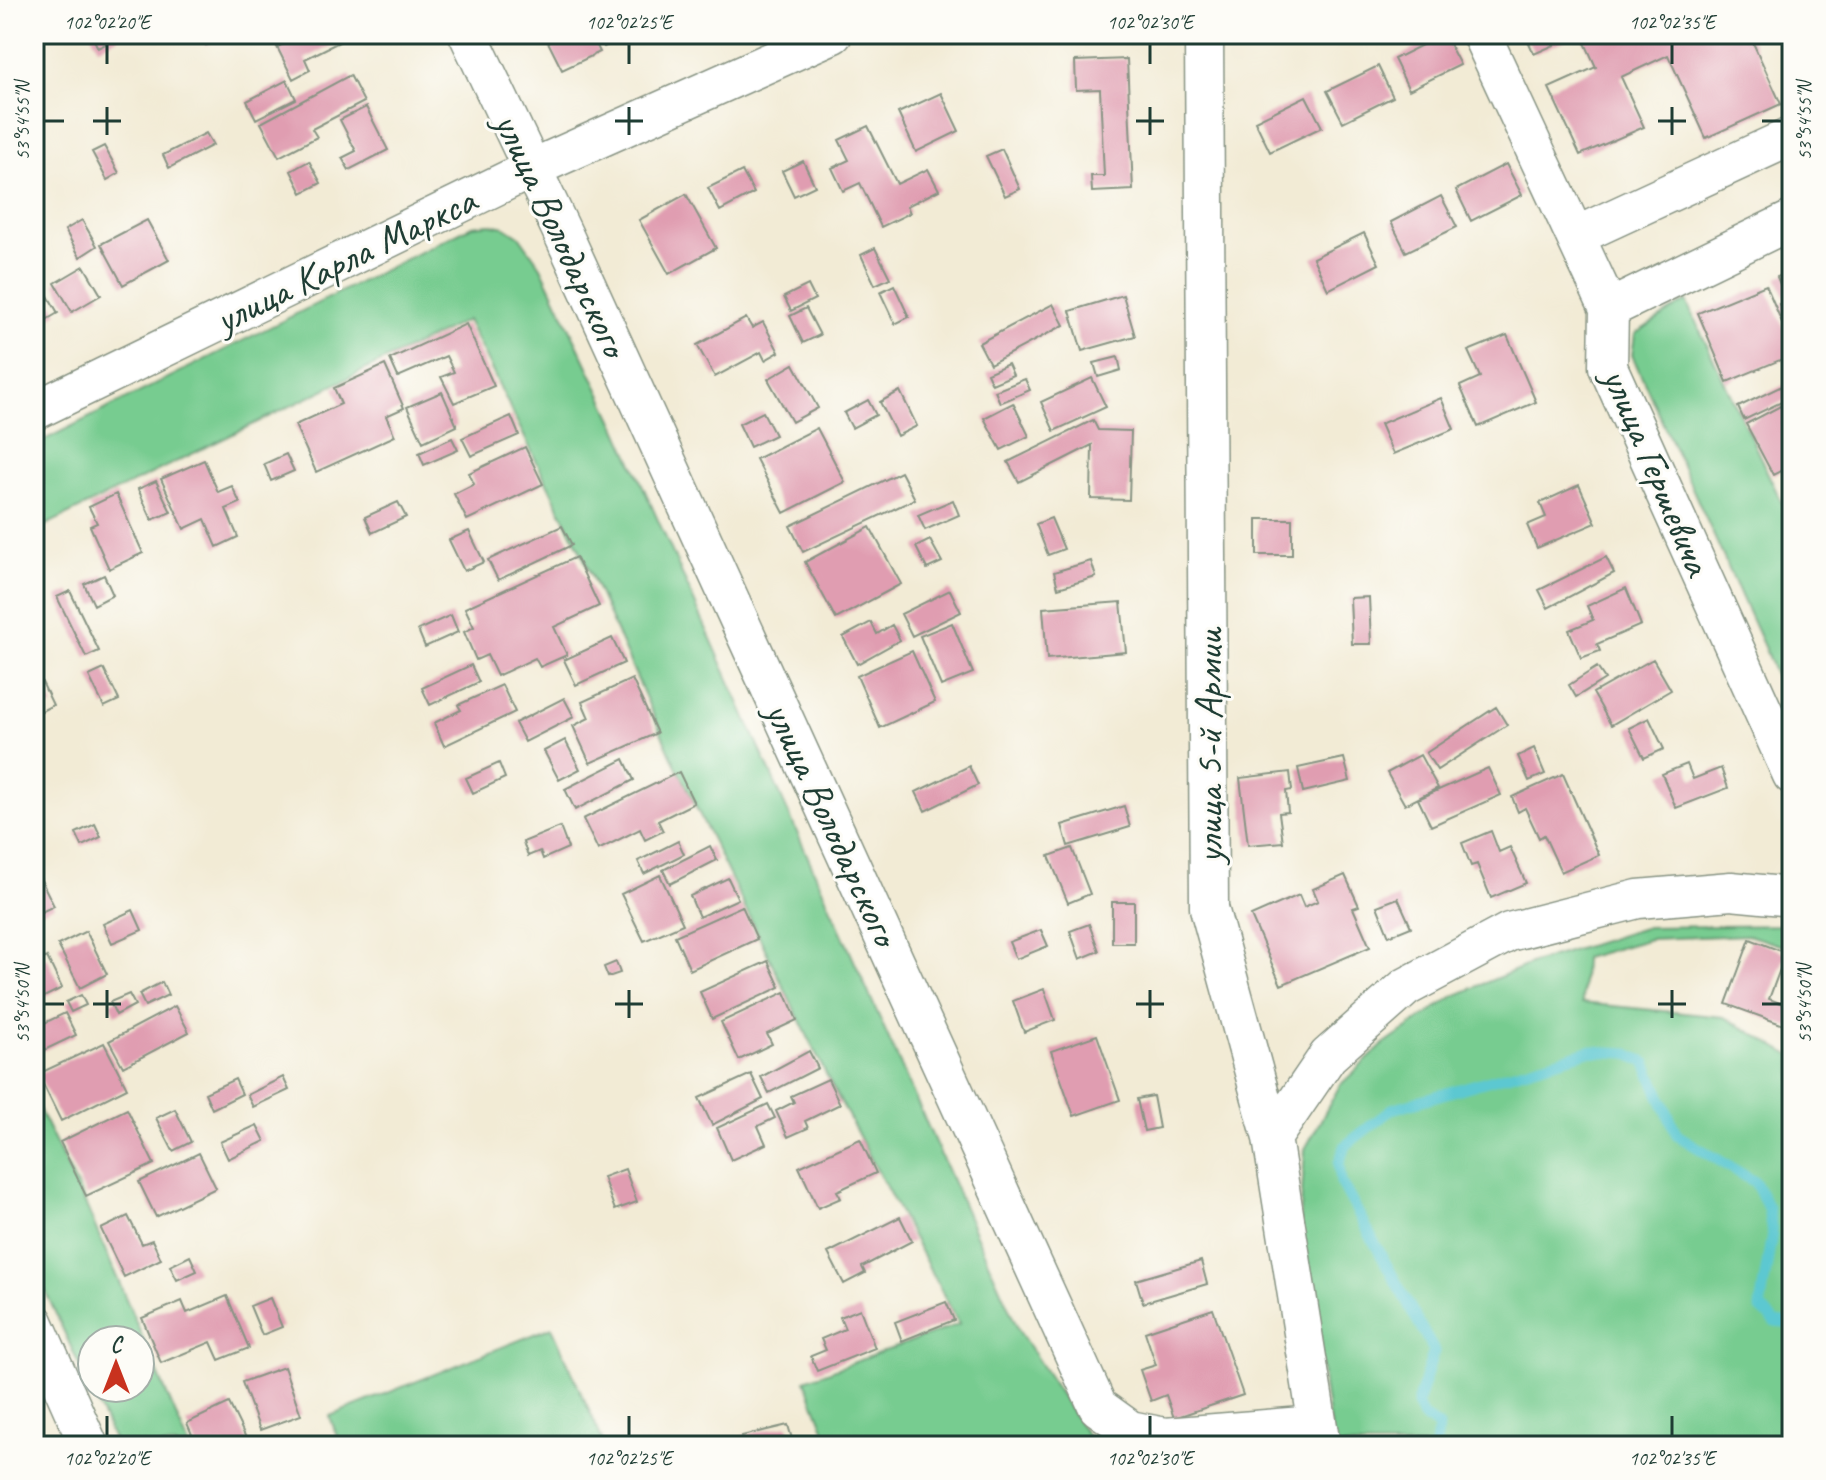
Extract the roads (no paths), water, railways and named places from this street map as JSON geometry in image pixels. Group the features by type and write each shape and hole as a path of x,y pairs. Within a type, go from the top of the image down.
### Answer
{"street":[{"name":"улица Володарского","path":"468,34 533,168 1098,1407 1115,1438 1318,1436"},
{"name":"улица Карла Маркса","path":"34,411 533,168 833,34"},
{"name":"улица 5-й Армии","path":"1204,34 1209,908 1272,1138 1318,1436"},
{"name":"улица Гершевича","path":"1481,34 1609,309 1608,367 1792,775"},
{"path":"1576,236 1792,136"},
{"path":"1609,309 1792,220"},
{"path":"1272,1138 1328,1056 1406,987 1509,932 1638,899 1731,891 1792,897"},
{"path":"34,1322 89,1446"}],"waterway":[{"path":"1435,1446 1439,1427 1423,1417 1417,1404 1434,1351 1341,1182 1339,1163 1345,1146 1392,1109 1589,1051 1627,1053 1646,1063 1677,1135 1755,1182 1768,1208 1772,1233 1760,1308 1775,1322 1792,1324"}]}
